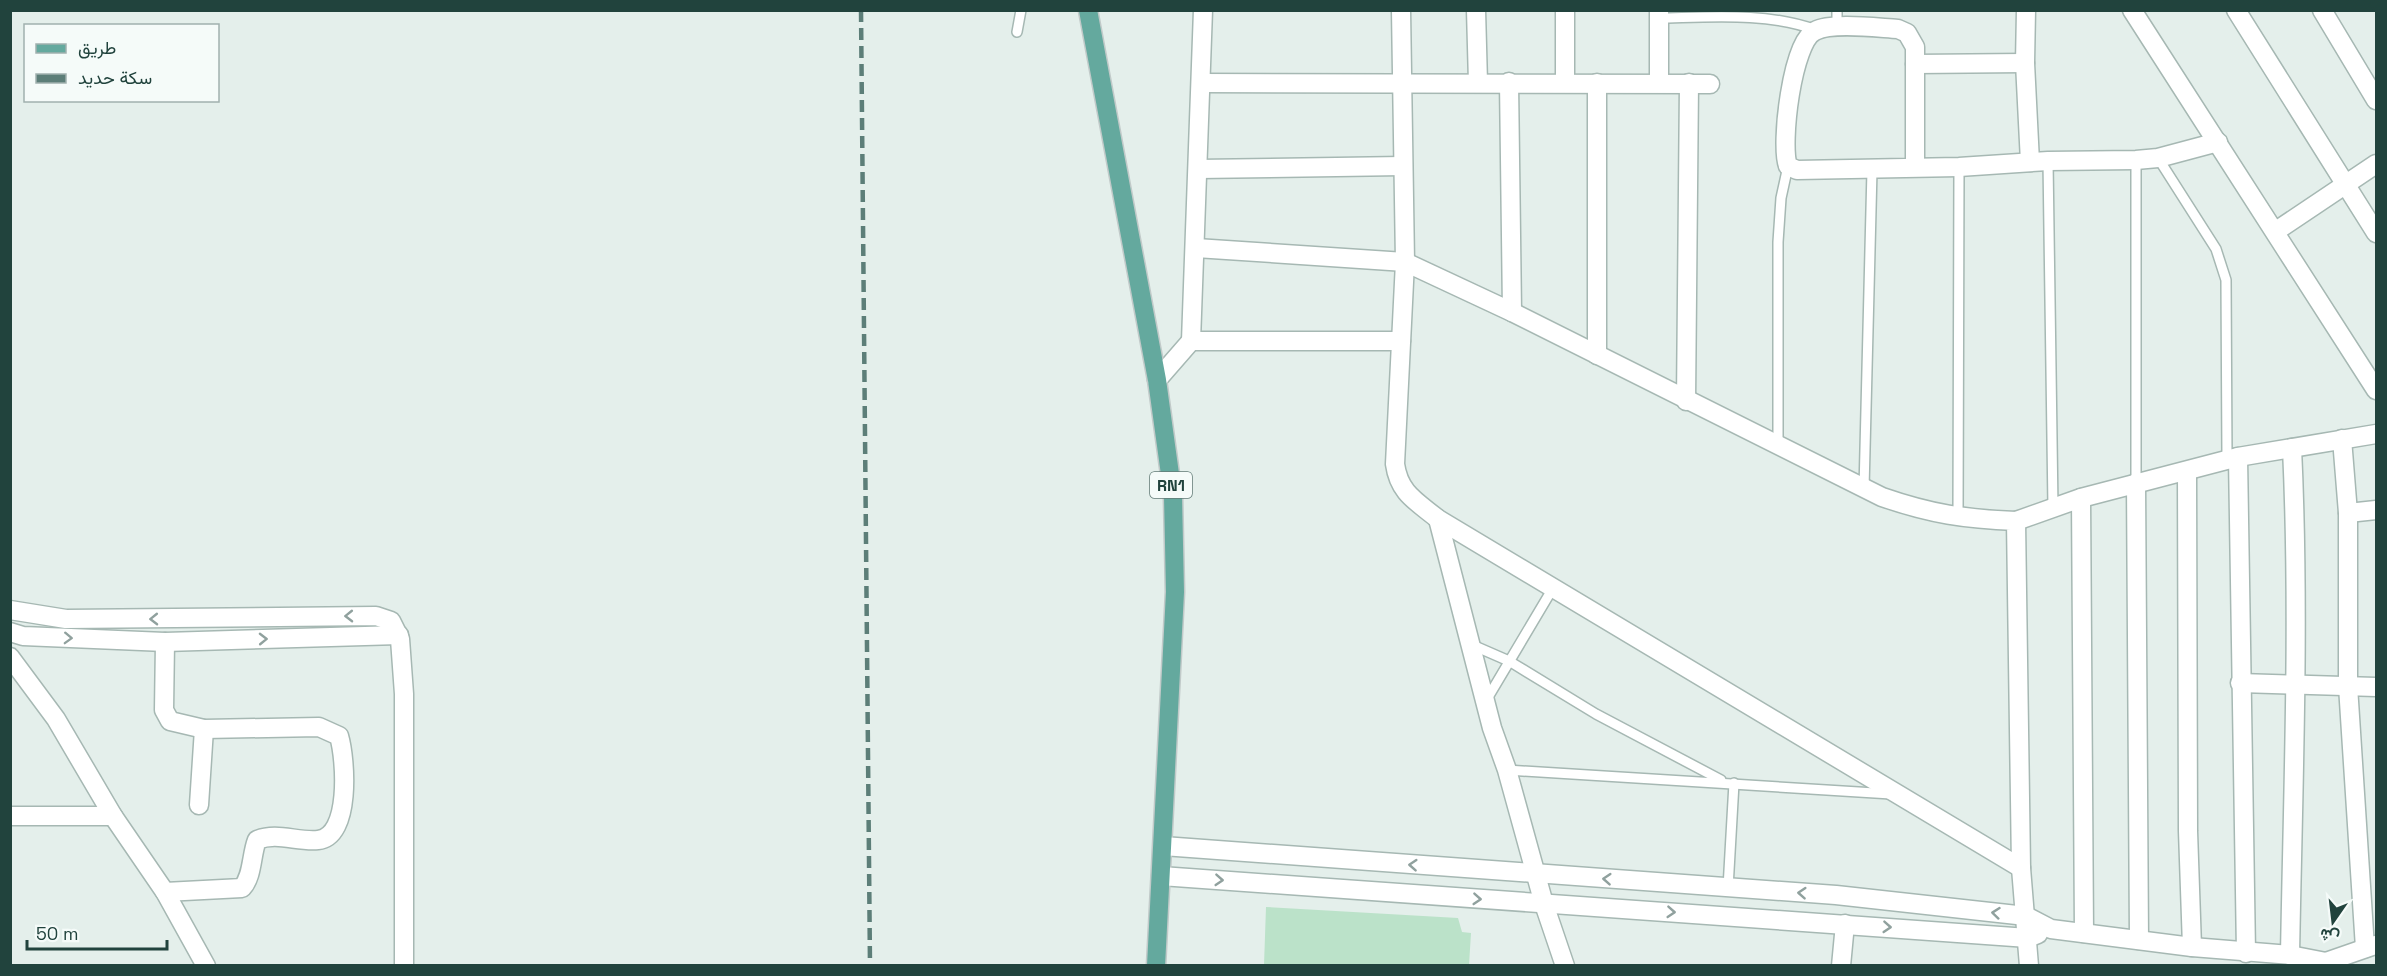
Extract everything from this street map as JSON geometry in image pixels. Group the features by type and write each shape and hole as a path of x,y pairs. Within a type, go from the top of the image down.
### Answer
{"main road":[{"name":"RN1","path":"1088,10 1157,380 1173,496 1175,552 1156,966"}],"street":[{"path":"1157,380 1191,341 1203,10"},
{"path":"1401,10 1405,262 1395,433 1398,481 1405,492 1438,519 2021,868"},
{"path":"1476,10 1478,83"},
{"path":"1565,10 1565,82"},
{"path":"2026,10 2025,63 2039,162"},
{"path":"2132,10 2376,390"},
{"path":"2236,10 2376,233"},
{"path":"2322,10 2376,100"},
{"path":"1659,14 1659,83"},
{"path":"1915,168 1915,47 1907,33 1898,29 1837,19 1806,37 1796,62 1785,142 1785,158 1788,166 1806,171 1959,167 2039,162 2136,160 2158,158 2218,142"},
{"path":"1915,64 2025,63"},
{"path":"1509,82 1512,312"},
{"path":"1201,83 1710,84"},
{"path":"1597,83 1597,355"},
{"path":"1686,400 1689,83"},
{"path":"2276,231 2376,164"},
{"path":"1198,169 1403,166"},
{"path":"1196,248 1405,262 1512,312 1864,489 1922,512 1958,518 2016,521 2081,498 2187,472 2233,458 2376,434"},
{"path":"1191,341 1401,341"},
{"path":"1163,846 1836,896 2026,916 2051,929 2246,953 2290,955 2327,964 2371,947 2348,686 2348,513 2342,439"},
{"path":"2290,955 2296,685 2295,515 2292,448"},
{"path":"2233,458 2246,953"},
{"path":"2187,472 2188,831 2192,947"},
{"path":"2136,483 2139,940"},
{"path":"2081,498 2084,933"},
{"path":"2348,513 2376,510"},
{"path":"1438,519 1485,702 1544,904 1565,966"},
{"path":"2016,521 2021,868 2029,966"},
{"path":"10,610 66,620 376,616 391,621 399,634 404,694 404,966"},
{"path":"10,632 23,636 165,642 399,634"},
{"path":"165,642 164,711 170,721 204,729 313,727 339,736 343,748 340,822 332,834 318,840 266,837 257,840 249,875 242,888 165,892"},
{"path":"10,657 56,719 113,816 165,892 206,966"},
{"path":"2240,683 2376,687"},
{"path":"199,805 204,729"},
{"path":"10,816 113,816"},
{"path":"1161,876 2028,938 2051,929"},
{"path":"1841,966 1845,924"}],"lane":[{"path":"1017,32 1021,10"},
{"path":"1659,14 1747,14 1796,22 1816,30"},
{"path":"2158,158 2216,249 2226,280 2233,458"},
{"path":"2136,160 2136,483"},
{"path":"2039,162 2053,508"},
{"path":"1778,447 1778,242 1781,198 1788,166"},
{"path":"1958,518 1959,167"},
{"path":"1864,489 1872,170"},
{"path":"1485,702 1553,588"},
{"path":"1470,644 1509,661 1596,714 1730,783"},
{"path":"1507,771 1899,795"},
{"path":"1728,888 1730,783"}],"green space":[{"path":"1266,907 1458,918 1462,932 1471,933 1469,965 1264,965"}],"railway":[{"path":"861,10 870,966"}]}
